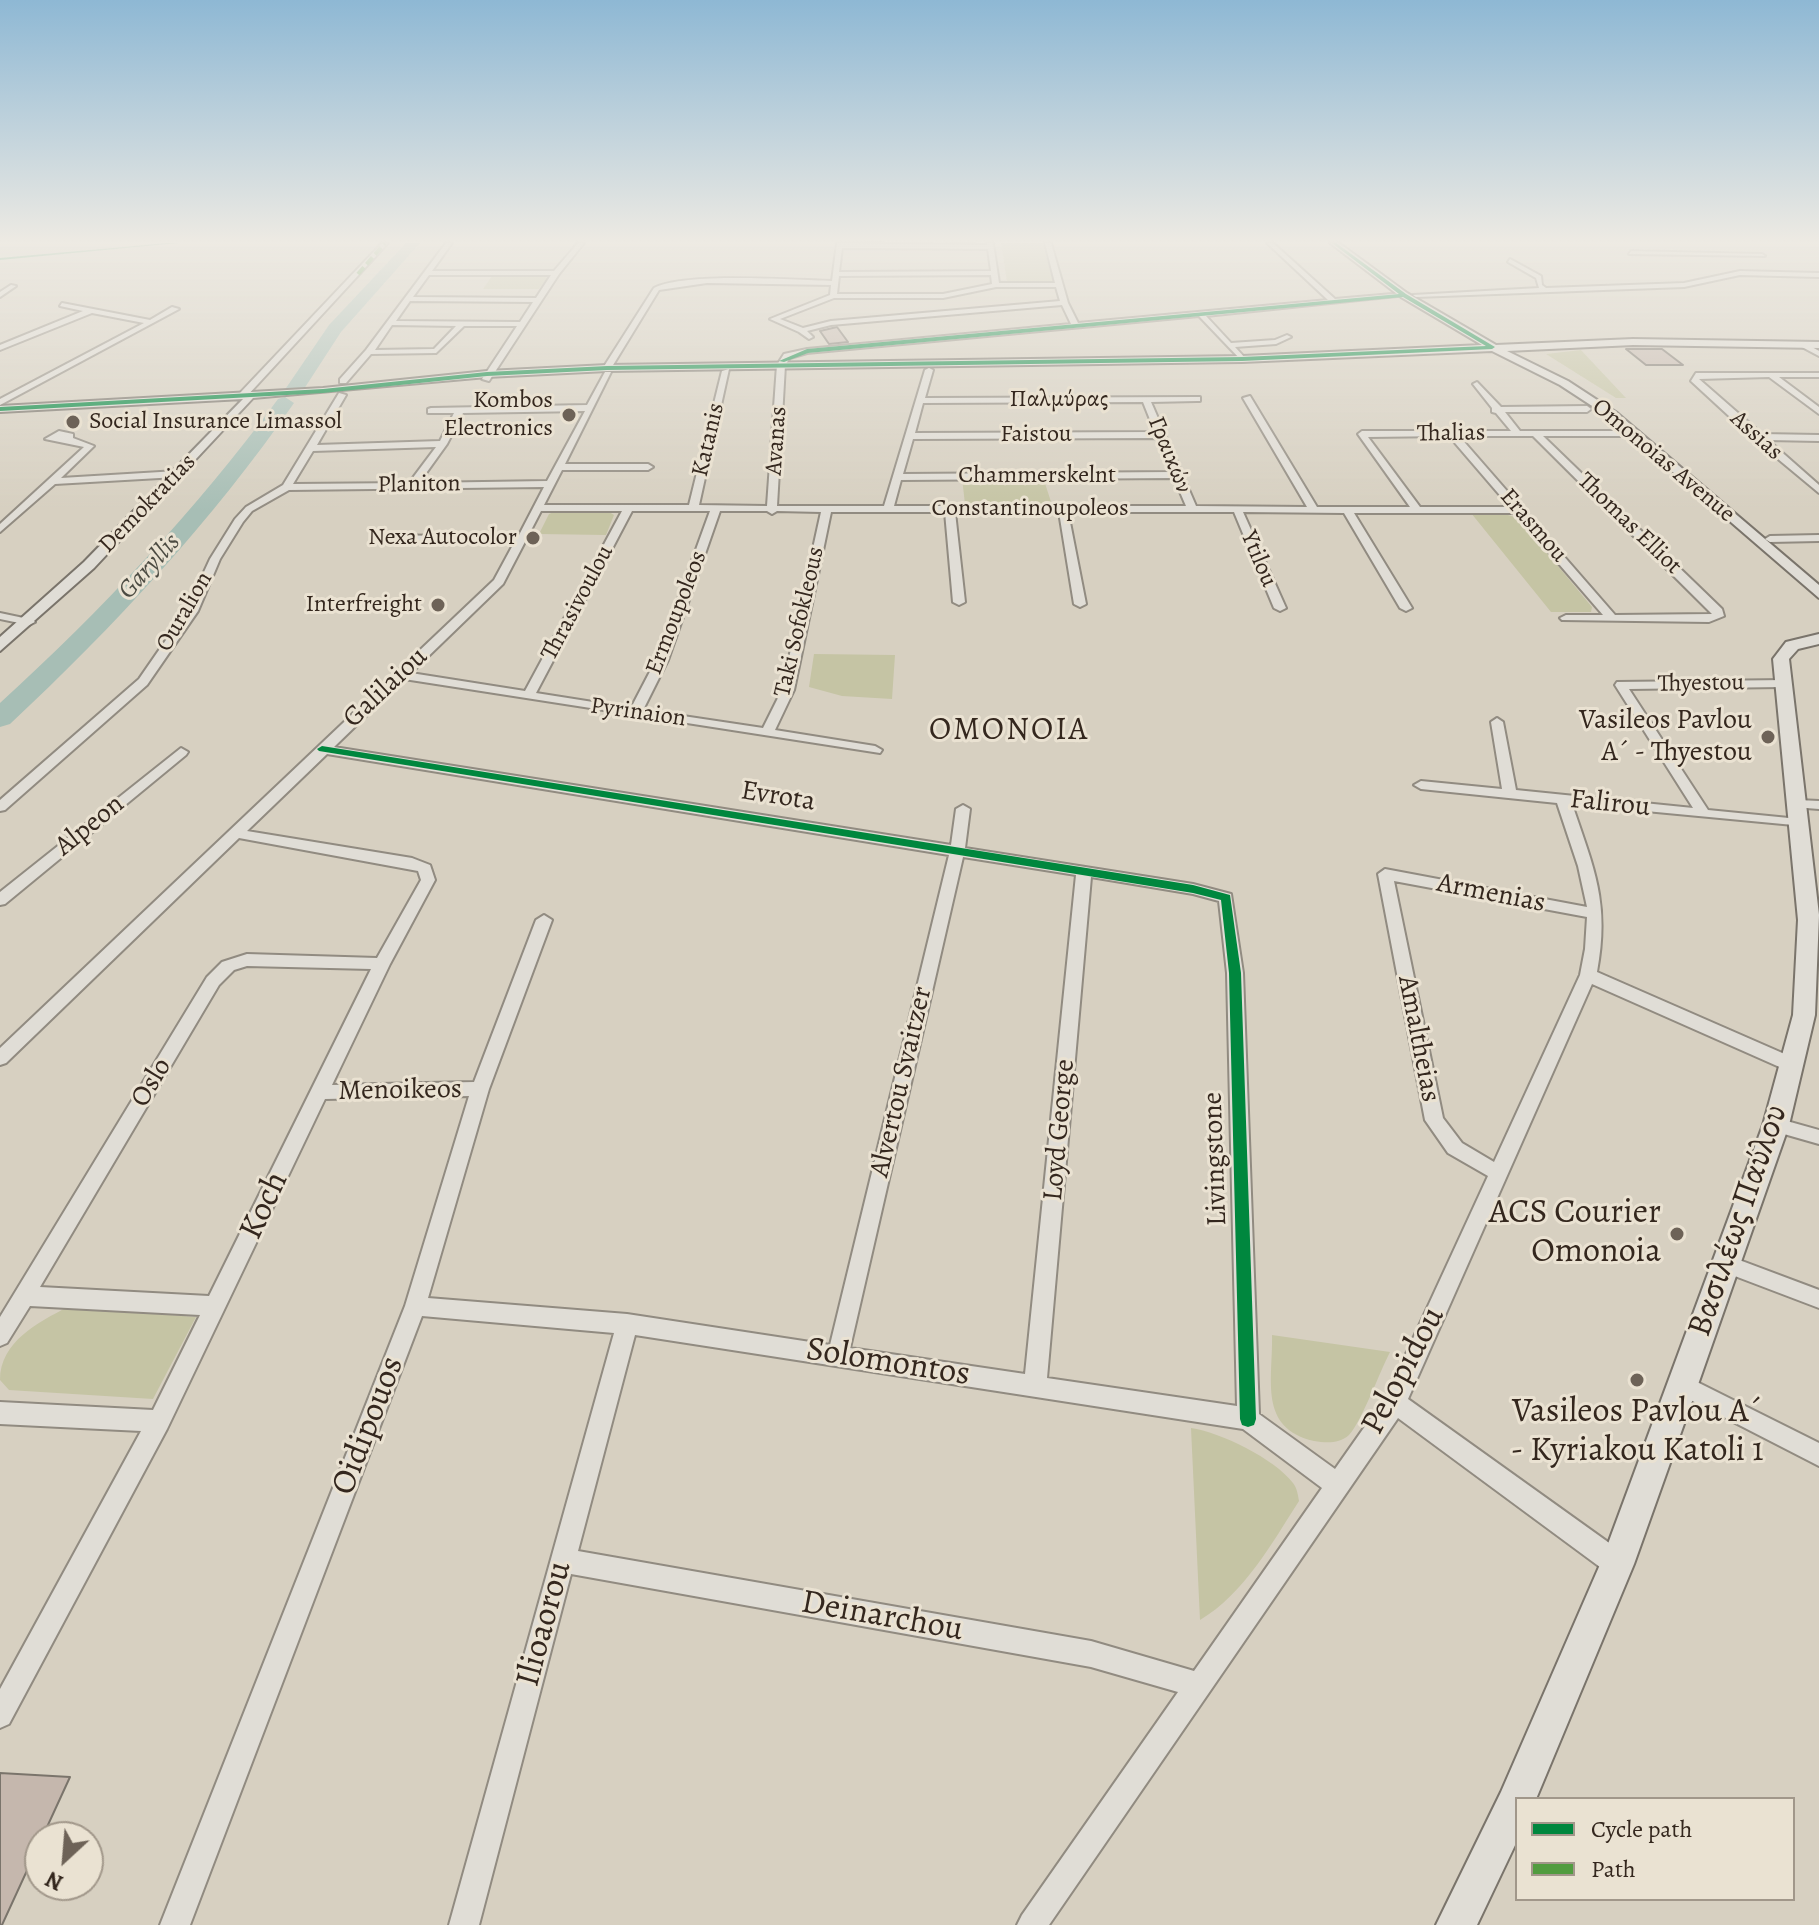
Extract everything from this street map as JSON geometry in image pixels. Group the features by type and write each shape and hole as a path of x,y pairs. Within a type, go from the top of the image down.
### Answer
{"main road":[{"name":"Omonoias Avenue","path":"1477,333 1564,383 1635,433 1819,593"},
{"name":"Omonoias Avenue","path":"1477,333 1504,348 1573,377 1629,414 1819,581"},
{"path":"0,415 241,399 487,376 607,371 1242,359 1504,348 1819,345"},
{"path":"607,371 1243,365 1504,348"},
{"path":"0,409 342,395 487,376"},
{"name":"Demokratias","path":"0,646 241,399"},
{"name":"Demokratias","path":"0,634 25,620"},
{"name":"Βασιλέως Παύλου","path":"1518,1797 1617,1564 1776,1125 1790,1064 1812,1016 1814,920 1805,810 1782,683 1781,659 1792,645 1819,639"},
{"name":"Βασιλέως Παύλου","path":"1456,1925 1515,1803"}],"street":[{"path":"0,348 37,333"},
{"path":"0,402 131,333"},
{"path":"241,399 302,333"},
{"path":"343,381 384,333"},
{"path":"369,352 436,351 453,333"},
{"path":"487,376 515,333"},
{"name":"Galilaiou","path":"0,1058 499,582 541,508 588,408 630,333"},
{"path":"805,333 816,345"},
{"path":"782,368 787,356 807,351 1002,333"},
{"path":"1218,333 1242,359"},
{"path":"1229,345 1276,342 1287,337"},
{"path":"1805,345 1819,354"},
{"name":"Avanas","path":"772,511 782,368"},
{"path":"888,509 929,370"},
{"name":"Katanis","path":"693,510 726,371"},
{"name":"Assias","path":"1772,376 1699,375 1694,379 1819,490"},
{"path":"1772,376 1819,375"},
{"path":"1772,376 1819,411"},
{"path":"1477,384 1495,410 1517,433"},
{"name":"Ouralion","path":"1,804 143,682 192,611 215,559 239,521 249,509 287,487 342,395"},
{"path":"1247,398 1314,510"},
{"name":"Παλμύρας","path":"920,401 1197,399"},
{"name":"Γραικών","path":"1146,400 1175,475 1192,509"},
{"path":"431,411 588,408"},
{"path":"1495,410 1587,409"},
{"path":"412,485 443,444 460,410"},
{"name":"Thomas Elliot","path":"1535,433 1718,611 1718,616 1612,618"},
{"name":"Thalias","path":"1418,511 1362,434 1635,433"},
{"name":"Erasmou","path":"1452,434 1612,618"},
{"name":"Faistou","path":"910,436 1161,435"},
{"path":"1757,437 1819,438"},
{"path":"0,529 90,446 67,439"},
{"path":"310,448 443,444"},
{"path":"560,467 648,467"},
{"path":"52,481 170,475"},
{"name":"Chammerskelnt","path":"899,477 1175,475"},
{"name":"Planiton","path":"287,487 551,484"},
{"name":"Constantinoupoleos","path":"541,508 715,511 1520,510"},
{"name":"Thrasivoulou","path":"528,696 628,509"},
{"path":"950,509 959,602"},
{"path":"1063,509 1080,604"},
{"name":"Ytilou","path":"1237,509 1280,608"},
{"path":"1347,510 1406,608"},
{"name":"Ermoupoleos","path":"635,713 662,660 715,511"},
{"name":"Taki Sofokleous","path":"768,732 788,690 826,511"},
{"path":"383,537 523,540"},
{"path":"1770,539 1819,538"},
{"path":"0,616 25,620"},
{"path":"1566,618 1612,618"},
{"name":"Pyrinaion","path":"400,675 875,750"},
{"name":"Thyestou","path":"1703,813 1621,685 1782,683"},
{"path":"1497,722 1510,794"},
{"name":"Evrota","path":"322,749 958,849 1226,898"},
{"name":"Alpeon","path":"0,900 181,752"},
{"name":"Falirou","path":"1421,785 1703,813 1805,810"},
{"name":"Pelopidou","path":"1032,1925 1395,1403 1588,975 1597,936 1596,901 1563,799"},
{"name":"Alvertou Svaitzer","path":"838,1354 958,849 963,809"},
{"name":"Koch","path":"0,1715 159,1421 382,964 428,880 425,868 412,863 233,833"},
{"name":"Loyd George","path":"1035,1387 1084,872"},
{"name":"Armenias","path":"1385,874 1596,914"},
{"name":"Amaltheias","path":"1385,874 1434,1120 1455,1148 1498,1173"},
{"name":"Livingstone","path":"1226,898 1235,973 1248,1419"},
{"name":"Oidipouos","path":"175,1925 415,1306 480,1089 544,920"},
{"name":"Oslo","path":"0,1336 213,981 228,966 247,960 382,964"},
{"path":"1588,975 1790,1064"},
{"name":"Menoikeos","path":"319,1092 480,1089"},
{"path":"1776,1125 1819,1137"},
{"path":"1726,1264 1819,1299"},
{"path":"25,1296 217,1306"},
{"name":"Solomontos","path":"415,1306 627,1324 1248,1419 1337,1485"},
{"name":"Ilioaorou","path":"464,1925 627,1324"},
{"path":"1683,1385 1819,1455"},
{"path":"1395,1403 1617,1564"},
{"path":"0,1413 159,1421"},
{"name":"Deinarchou","path":"562,1560 1091,1654 1199,1685"}],"green space":[{"path":"1581,350 1626,398 1616,398 1546,354"},
{"path":"1043,477 1052,505 965,504 962,478"},
{"path":"559,510 606,510 614,515 606,535 539,534 549,514"},
{"path":"1471,513 1501,513 1518,518 1592,607 1591,612 1551,612"},
{"path":"814,654 895,655 892,699 842,696 809,687"},
{"path":"68,1307 196,1317 153,1399 9,1390 0,1380 6,1355 33,1327"},
{"path":"1272,1335 1390,1352 1359,1419 1345,1438 1323,1442 1296,1435 1276,1414 1271,1385"},
{"path":"1191,1428 1231,1441 1274,1465 1293,1483 1299,1501 1244,1582 1200,1620"}],"building":[{"path":"821,333 841,333 848,342 829,344"},
{"path":"1626,349 1662,349 1683,365 1646,365"},
{"path":"0,1773 70,1777 50,1821 24,1821 24,1877 0,1925"}],"waterway":[{"name":"Garyllis","path":"295,388 332,333"},
{"name":"Garyllis","path":"0,718 77,646 152,568 222,487 285,403"}],"cycle path":[{"path":"782,361 807,351 1001,333"},
{"path":"1469,333 1491,346"},
{"path":"0,409 323,391 487,374 607,368 1242,359 1492,347"},
{"path":"322,749 1193,889 1226,898 1235,973 1248,1419"}],"place":[{"name":"Kombos Electronics","path":"569,415"},
{"name":"Social Insurance Limassol","path":"73,422"},
{"name":"Nexa Autocolor","path":"533,538"},
{"name":"Interfreight","path":"438,605"},
{"name":"Vasileos Pavlou A´ - Thyestou","path":"1768,737"},
{"name":"ACS Courier Omonoia","path":"1677,1234"},
{"name":"Vasileos Pavlou A´ - Kyriakou Katoli 1","path":"1637,1380"}],"district":[{"name":"OMONOIA","path":"1009,731"}]}
